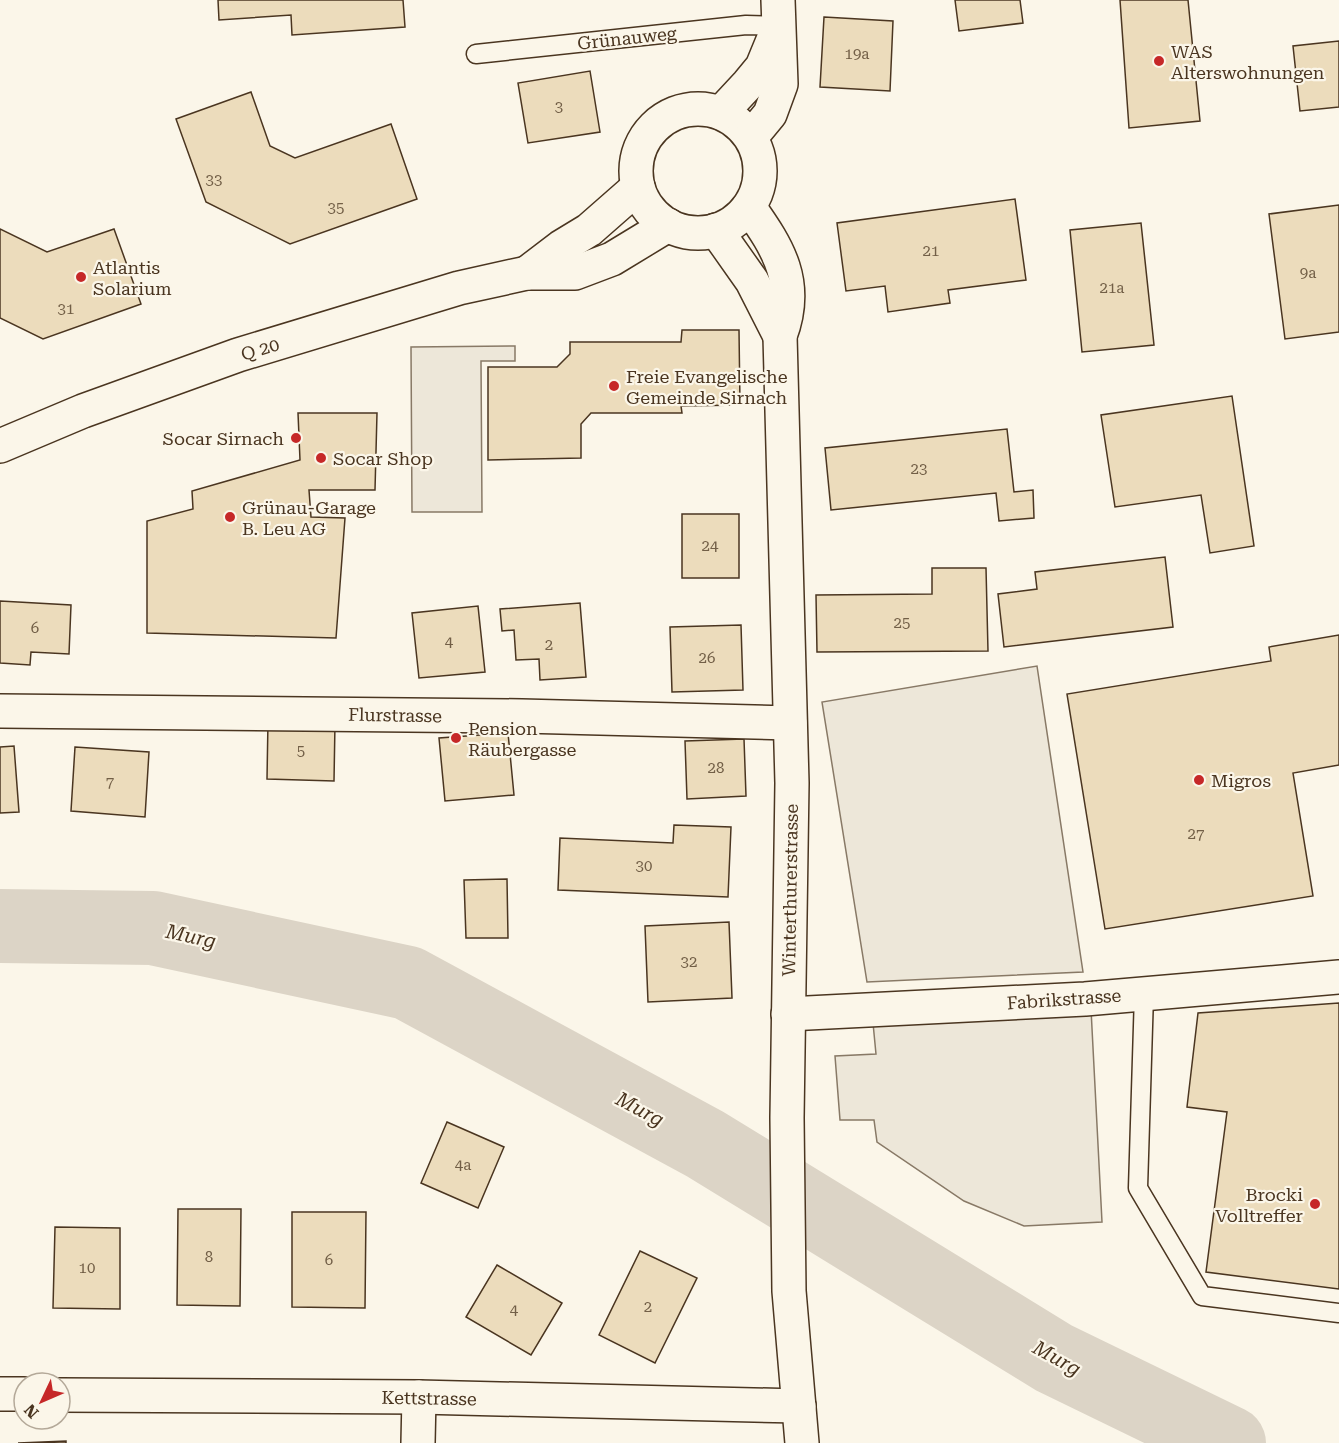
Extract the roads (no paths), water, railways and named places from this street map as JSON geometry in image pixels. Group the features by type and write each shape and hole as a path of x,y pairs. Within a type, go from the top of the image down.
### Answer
{"street":[{"path":"721,113 762,67 778,13"},
{"path":"751,137 770,114 781,84 778,13"},
{"path":"702,108 721,113 732,119 751,137 758,154 760,172 757,190 749,207 734,221 716,230 700,233 683,231 668,225 655,215 645,202 638,187 636,168 640,148 650,131 664,118 682,110 702,108"},
{"name":"Q 20","path":"527,273 561,247 589,230 638,187"},
{"name":"Winterthurerstrasse","path":"749,207 766,230 784,265 789,287 788,316 780,336 792,783 787,1118 789,1291 802,1443"},
{"name":"Q 20","path":"0,446 83,411 238,355 459,288 527,273 575,273 612,259 668,225"},
{"name":"Winterthurerstrasse","path":"716,230 752,281 780,336"},
{"name":"Flurstrasse","path":"0,711 533,717 790,723"},
{"name":"Fabrikstrasse","path":"788,1014 1032,1002 1339,977"},
{"name":"Kettstrasse","path":"72,1395 419,1397 799,1406"},
{"path":"418,1443 419,1397"}],"lane":[{"name":"Grünauweg","path":"476,54 746,25 778,13"},
{"path":"1144,994 1138,1188 1202,1296 1339,1312"}],"waterway":[{"name":"Murg","path":"0,926 153,928 408,983 705,1144 1054,1358 1229,1443"}],"place":[{"name":"WAS Alterswohnungen","path":"1159,61"},
{"name":"Atlantis Solarium","path":"81,277"},
{"name":"Freie Evangelische Gemeinde Sirnach","path":"614,386"},
{"name":"Socar Sirnach","path":"296,438"},
{"name":"Socar Shop","path":"321,458"},
{"name":"Grünau-Garage B. Leu AG","path":"230,517"},
{"name":"Pension Räubergasse","path":"456,738"},
{"name":"Migros","path":"1199,780"},
{"name":"Brocki Volltreffer","path":"1315,1204"}]}
